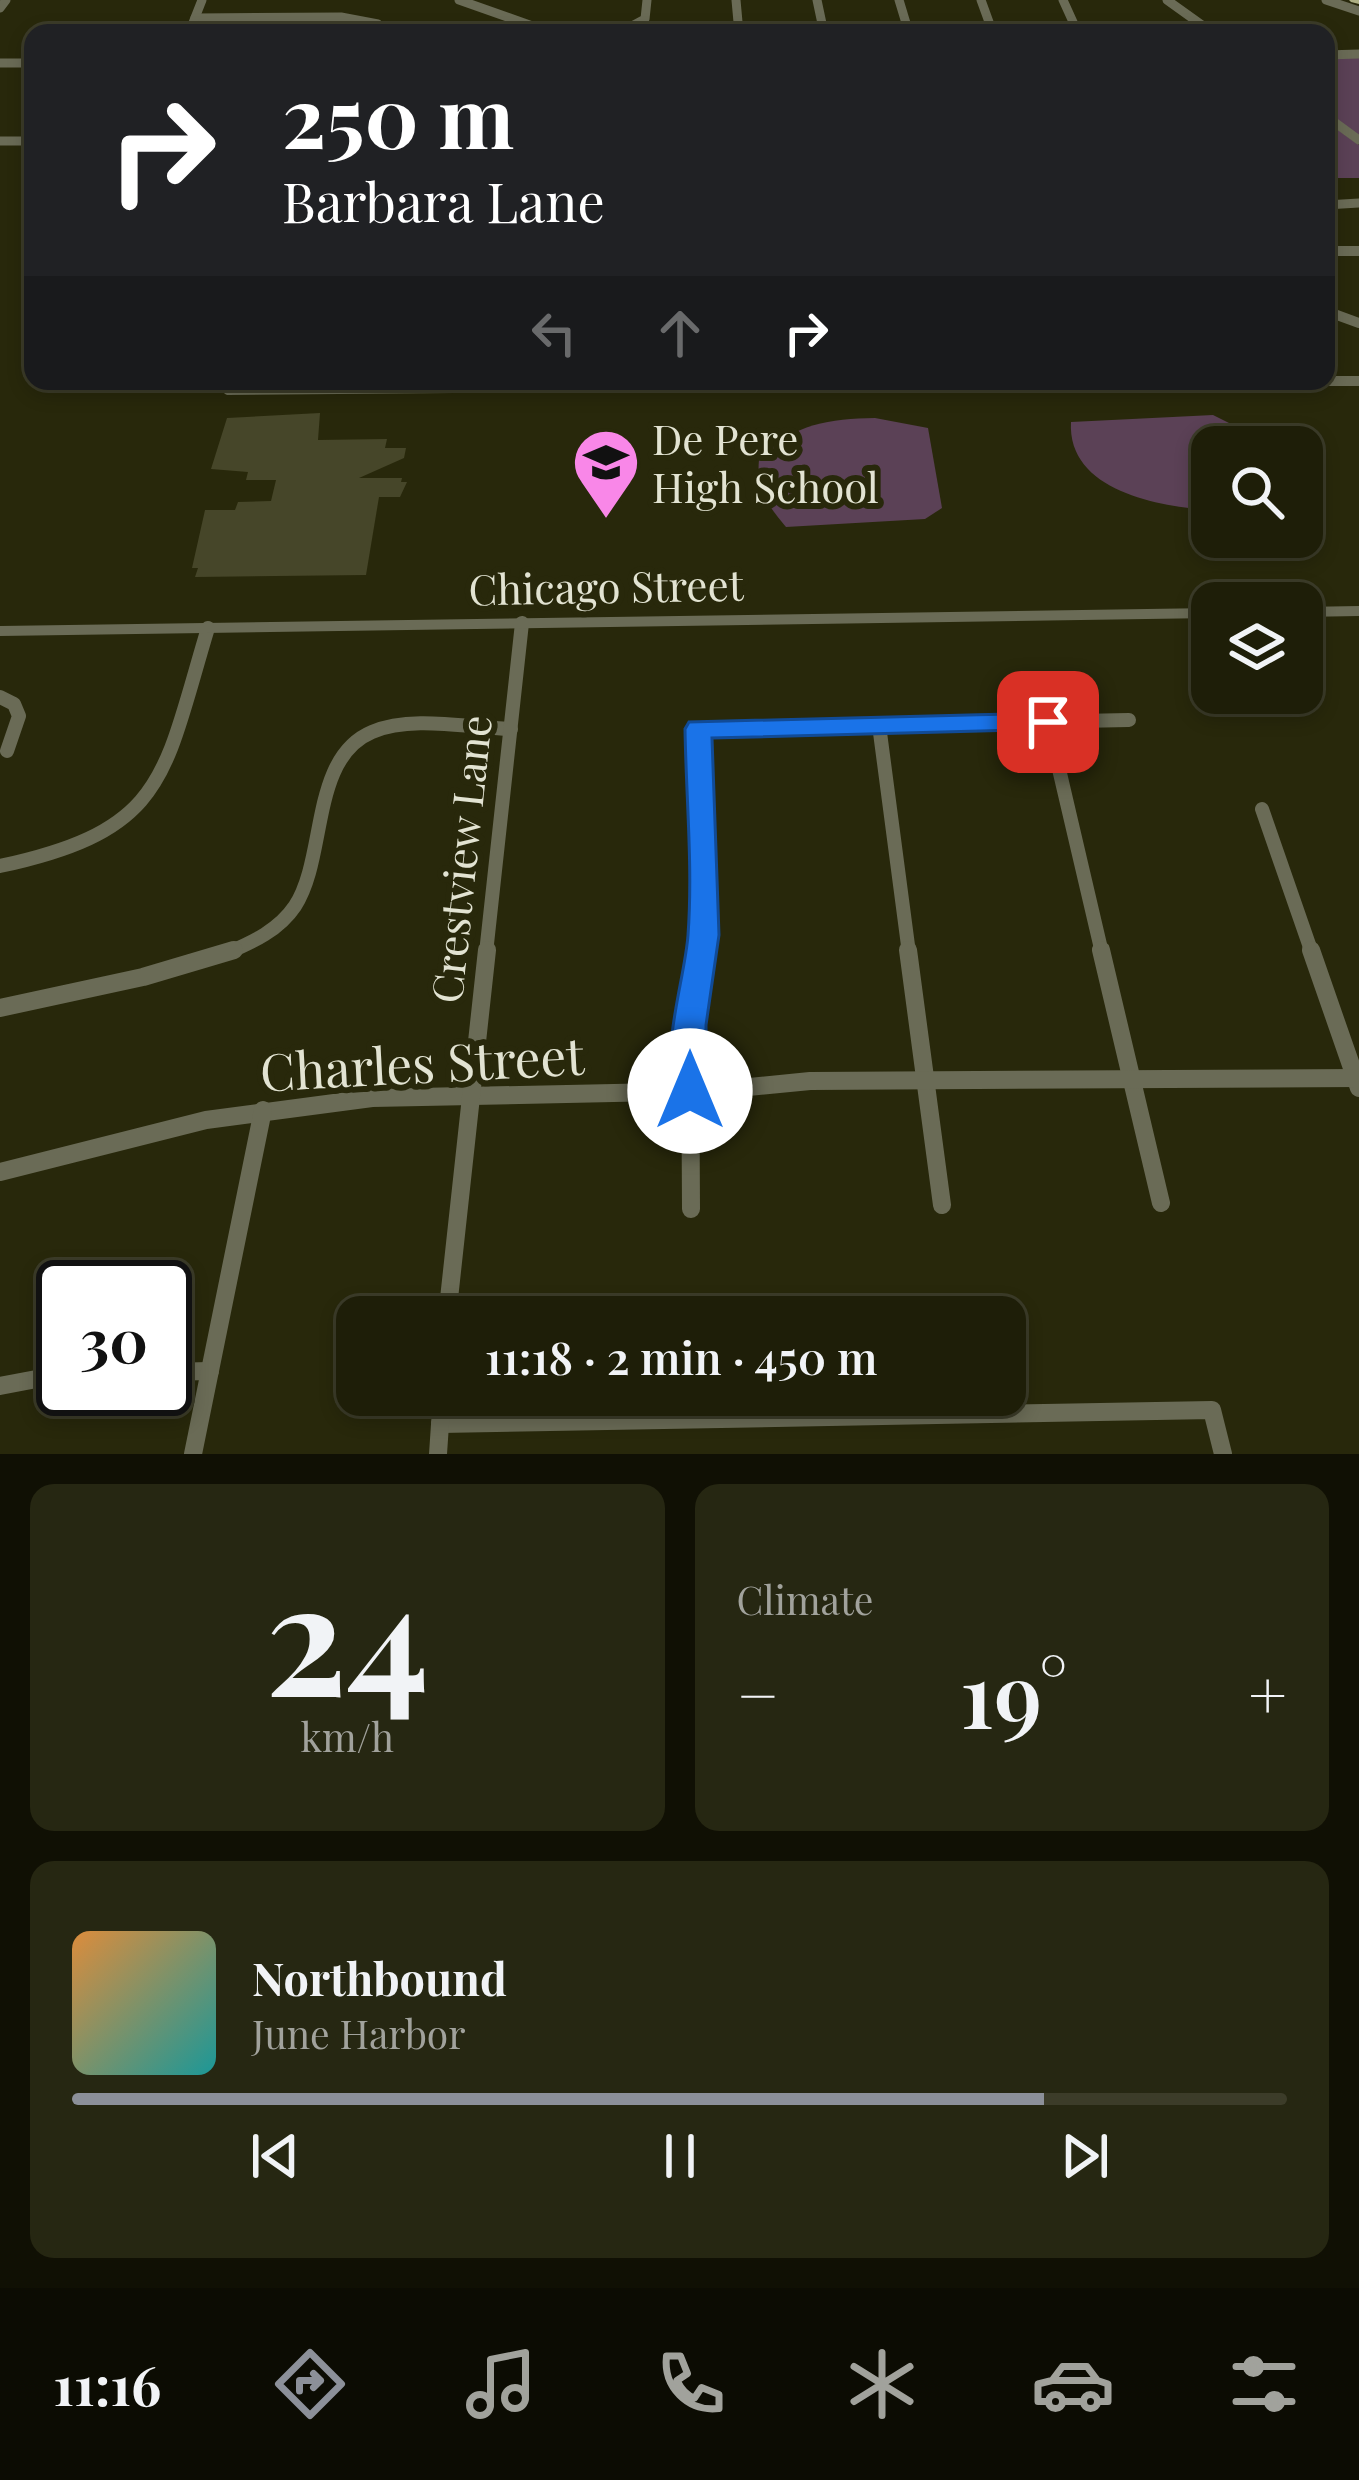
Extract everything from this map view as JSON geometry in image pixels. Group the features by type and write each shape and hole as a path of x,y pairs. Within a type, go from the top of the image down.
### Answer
{"street":[{"path":"0,8 6,0"},
{"path":"193,24 202,0"},
{"path":"459,0 527,24"},
{"path":"1167,0 1200,24"},
{"path":"1326,0 1358,4"},
{"path":"196,18 340,17 378,24"},
{"path":"1323,612 1359,611"},
{"name":"Chicago Street","path":"0,632 1191,613"},
{"name":"Crestview Lane","path":"449,1296 522,623"},
{"path":"0,866 82,848 117,830 143,807 160,781 208,628"},
{"path":"0,697 14,704 20,716 8,751"},
{"path":"691,1209 691,1010 703,935 698,729 1129,720"},
{"path":"1048,722 1161,1203"},
{"path":"879,725 941,1204"},
{"path":"0,1008 215,957 273,929 306,892 337,760 359,737 391,729 511,729"},
{"path":"1262,809 1358,1081"},
{"name":"Charles Street","path":"0,1172 263,1110 373,1098 690,1091 810,1081 1358,1081"},
{"path":"193,1454 263,1110"},
{"path":"192,1371 210,1371"},
{"path":"0,1386 36,1379"},
{"path":"440,1424 1212,1410 1223,1454"},
{"path":"438,1454 441,1416"}],"shaded area":[{"path":"1359,54 1359,140 1335,123 1335,55"},
{"path":"1335,128 1359,145 1359,178 1335,178"},
{"path":"1213,415 1230,426 1191,426 1191,508 1143,499 1100,479 1074,445 1071,422"},
{"path":"875,418 928,428 942,508 925,519 786,527 764,496 759,460 798,431"}],"building":[{"path":"320,413 318,440 387,439 385,448 406,448 404,458 359,478 407,482 400,497 379,497 366,575 195,577 198,568 192,568 205,510 235,510 238,502 271,501 276,480 246,480 248,472 211,469 227,418"}],"place":[{"name":"De Pere High School","path":"606,521"}],"route":[{"path":"690,1091 692,995 704,907 698,729 1048,722"}]}
